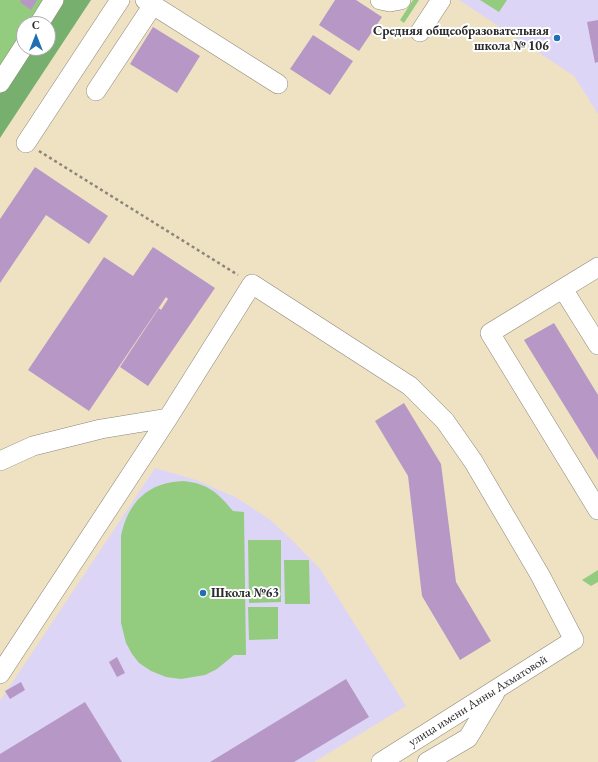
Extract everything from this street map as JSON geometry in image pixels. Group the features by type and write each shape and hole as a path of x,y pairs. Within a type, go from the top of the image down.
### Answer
{"street":[{"path":"44,16 54,0"},
{"path":"26,143 120,0"},
{"path":"380,0 390,2 401,0"},
{"path":"420,32 441,0"},
{"path":"96,91 149,2 278,84"},
{"path":"0,83 18,56"},
{"path":"598,267 490,334 598,510"},
{"path":"0,674 168,418 252,284"},
{"name":"улица имени Анны Ахматовой","path":"252,284 410,386 445,421 473,461 540,575 574,640 381,762"},
{"path":"563,289 598,345"},
{"path":"0,460 33,446 94,431 168,418"},
{"path":"427,762 468,738 498,689"}],"path":[{"path":"26,143 252,284"}],"shaded area":[{"name":"Средняя общеобразовательная школа № 106","path":"459,0 598,0 598,114 574,76"},
{"name":"Школа №63","path":"155,468 196,480 237,498 269,519 293,541 320,569 406,706 314,762 0,762 0,701"}],"green space":[{"path":"0,0 82,0 56,40 56,16 16,16 16,56 45,56 0,125"},
{"path":"56,0 91,0 56,53 56,16 51,16"},
{"path":"413,0 419,0 404,23 400,20"},
{"path":"480,0 507,0 499,12"},
{"path":"19,56 54,56 0,138 0,84"},
{"path":"184,481 193,482 207,487 223,499 233,511 244,512 246,655 234,655 217,669 205,675 181,679 166,677 151,671 139,663 126,643 121,623 121,536 129,513 142,496 160,485"},
{"path":"248,540 281,540 281,602 249,603"},
{"path":"284,560 309,560 310,604 285,604"},
{"path":"598,570 598,582 591,586 582,580"},
{"path":"248,607 278,607 278,639 249,640"}],"building":[{"path":"21,0 37,0 31,10 20,2"},
{"path":"335,0 356,0 382,17 359,51 319,25"},
{"path":"598,20 598,62 595,63 587,22"},
{"path":"153,27 200,56 177,93 130,64"},
{"path":"313,35 353,61 330,95 290,69"},
{"path":"35,167 108,216 89,244 46,215 0,283 0,219"},
{"path":"153,247 215,288 148,386 120,367 159,308 161,310 168,299 166,297 89,411 28,370 104,257 133,276"},
{"path":"554,323 598,395 598,460 524,340"},
{"path":"404,403 441,464 456,582 491,641 460,660 422,596 408,476 375,421"},
{"path":"117,657 125,673 117,677 109,662"},
{"path":"346,679 369,717 294,762 210,762"},
{"path":"21,682 25,690 10,699 5,691"},
{"path":"85,702 122,762 0,762 0,754"}],"place":[{"name":"Средняя общеобразовательная школа № 106","path":"557,38"},
{"name":"Школа №63","path":"203,593"}]}
